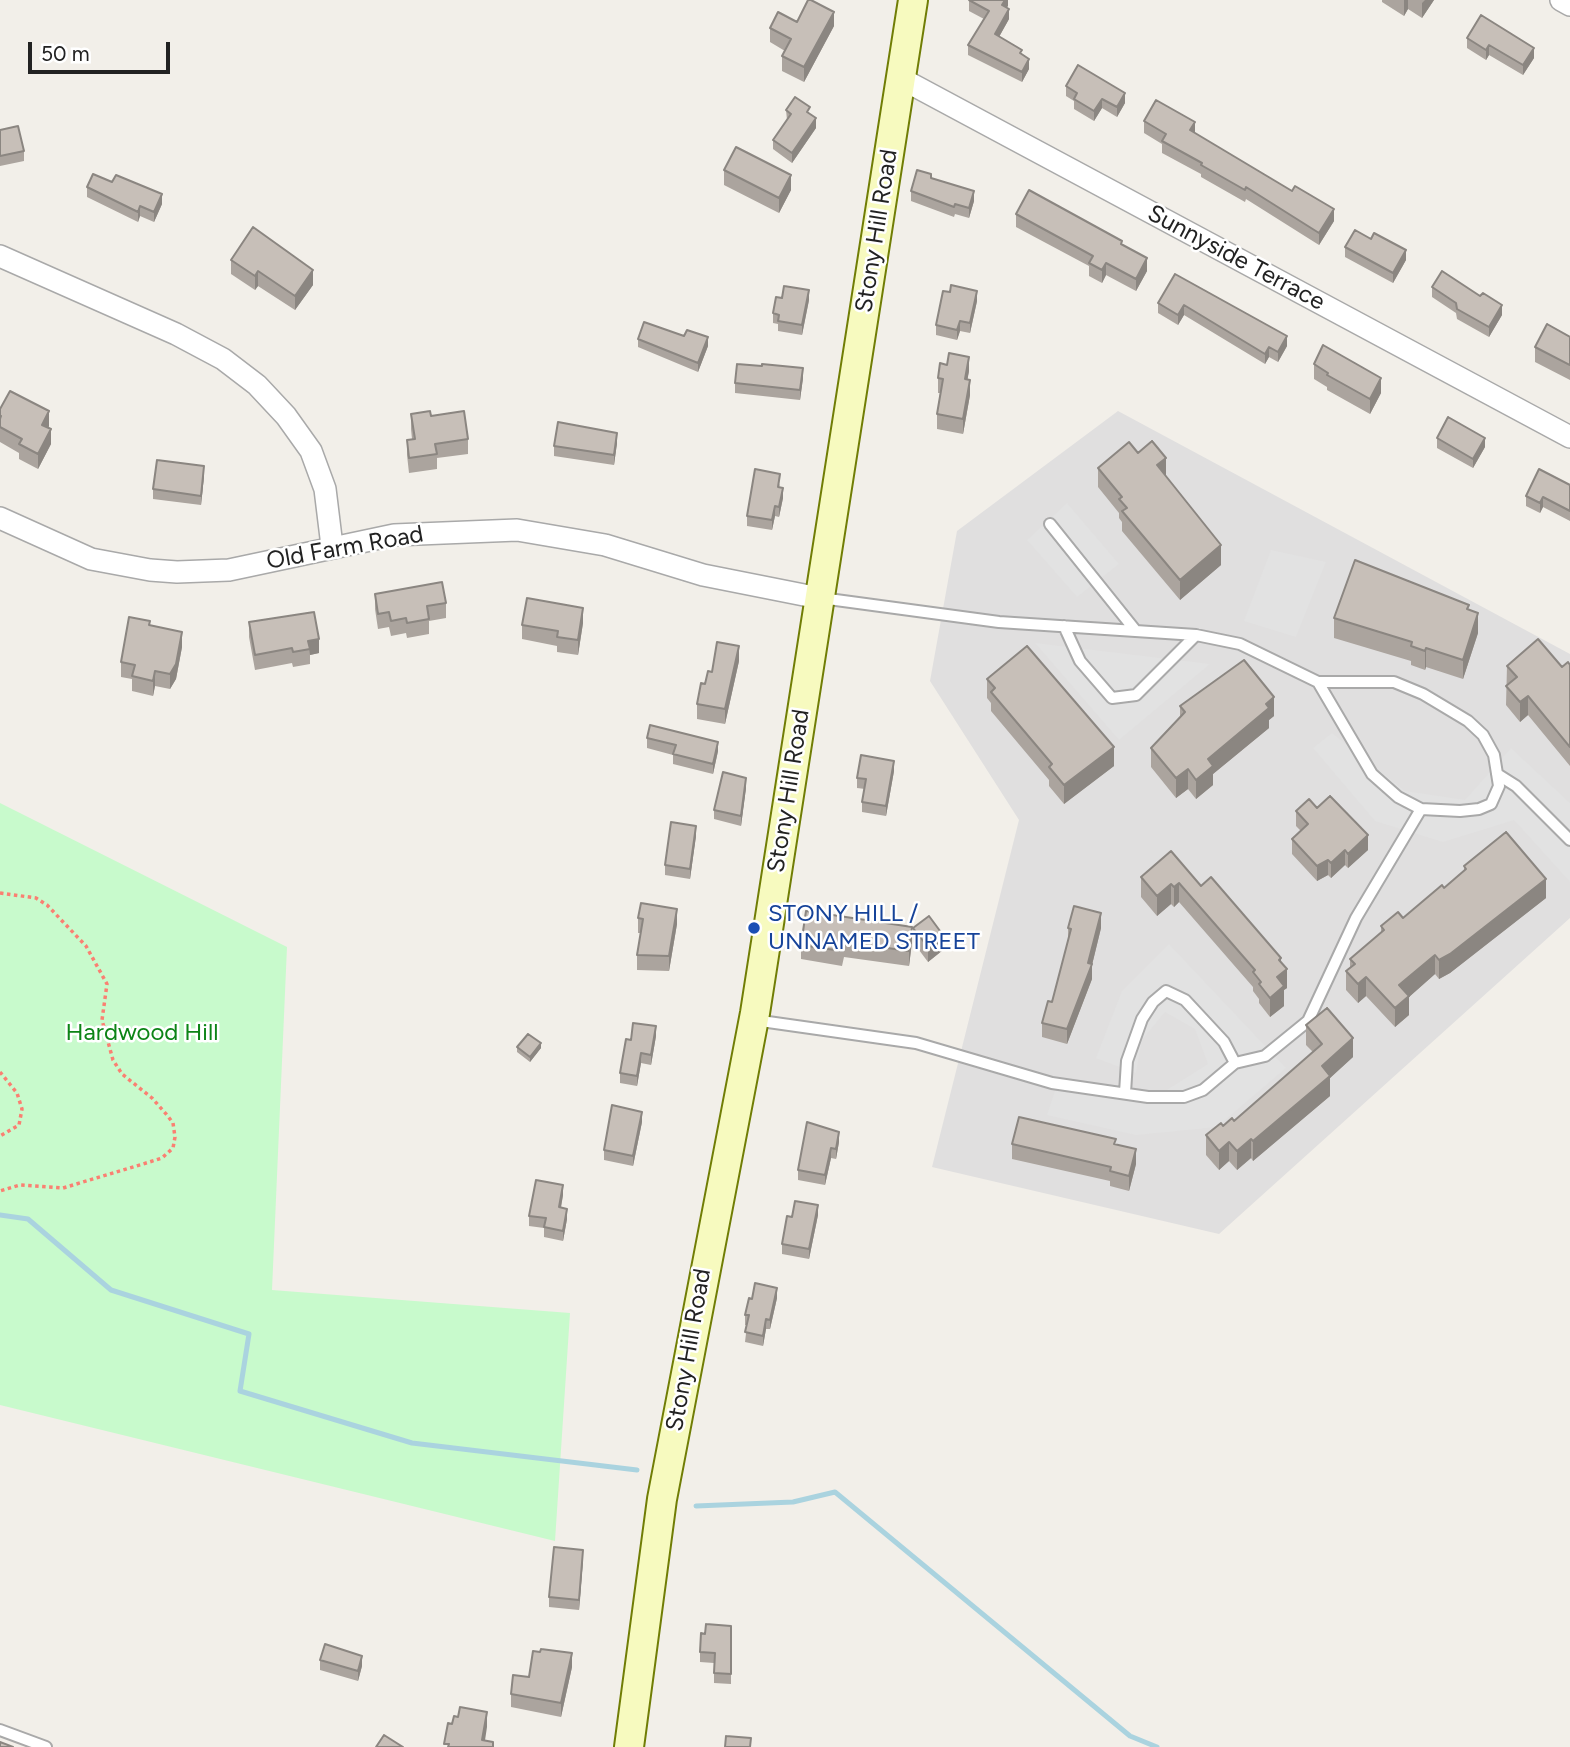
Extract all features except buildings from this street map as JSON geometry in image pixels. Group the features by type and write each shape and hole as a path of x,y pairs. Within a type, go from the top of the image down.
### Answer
{"main road":[{"name":"Stony Hill Road","path":"629,1747 662,1499 753,1020 913,0"}],"street":[{"path":"1561,0 1570,5"},
{"name":"Sunnyside Terrace","path":"902,79 1570,437"},
{"path":"0,256 176,334 223,359 257,386 286,416 311,451 325,489 332,547"},
{"name":"Old Farm Road","path":"0,518 91,559 150,570 229,570 394,536 517,530 605,545 703,575 819,598"}],"lane":[{"path":"1050,524 1135,630"},
{"path":"819,598 999,622 1196,635 1240,644 1318,682 1394,682 1423,694 1468,721 1483,736 1494,755 1499,786 1490,804 1479,809 1420,809 1398,797 1372,774 1318,682"},
{"path":"1064,626 1080,661 1112,698 1136,695 1196,635"},
{"path":"1497,774 1516,786 1570,840"},
{"path":"753,1020 916,1043 1052,1083 1091,1091 1147,1097 1184,1097 1203,1090 1235,1063 1265,1056 1308,1021 1356,918 1420,809"},
{"path":"1125,1093 1127,1061 1142,1019 1153,1002 1167,991 1179,994 1202,1017 1224,1042 1235,1063"},
{"path":"0,1730 46,1747"}],"path":[{"path":"0,893 36,898 47,905 86,946 107,984 102,1020 113,1060 122,1074 152,1098 167,1115 173,1123 175,1137 173,1148 162,1158 143,1164 63,1188 20,1185 0,1191"},
{"path":"0,1072 17,1093 22,1109 19,1125 0,1136"}],"shaded area":[{"path":"1118,411 1570,654 1570,918 1219,1234 932,1167 1019,820 930,681 957,531"},
{"path":"1067,503 1119,564 1077,597 1027,540"},
{"path":"1271,550 1326,562 1296,637 1244,621"},
{"path":"1035,643 1210,664 1119,740"},
{"path":"1332,733 1405,791 1465,800 1511,748 1570,803 1570,882 1514,820 1443,842 1375,821 1313,748"},
{"path":"1169,944 1286,1068 1217,1127 1136,1135 1047,1115 1055,1091 1162,1093 1208,1064 1195,1029 1165,1012 1142,1040 1136,1073 1096,1058 1122,991"}],"green space":[{"name":"Hardwood Hill","path":"0,803 287,947 272,1290 570,1313 555,1541 0,1405"}],"waterway":[{"path":"0,1215 28,1219 111,1290 249,1334 240,1391 412,1443 637,1470"},
{"path":"696,1506 793,1502 835,1492 1130,1736 1157,1747"}],"place":[{"name":"STONY HILL / UNNAMED STREET","path":"754,928"}]}
